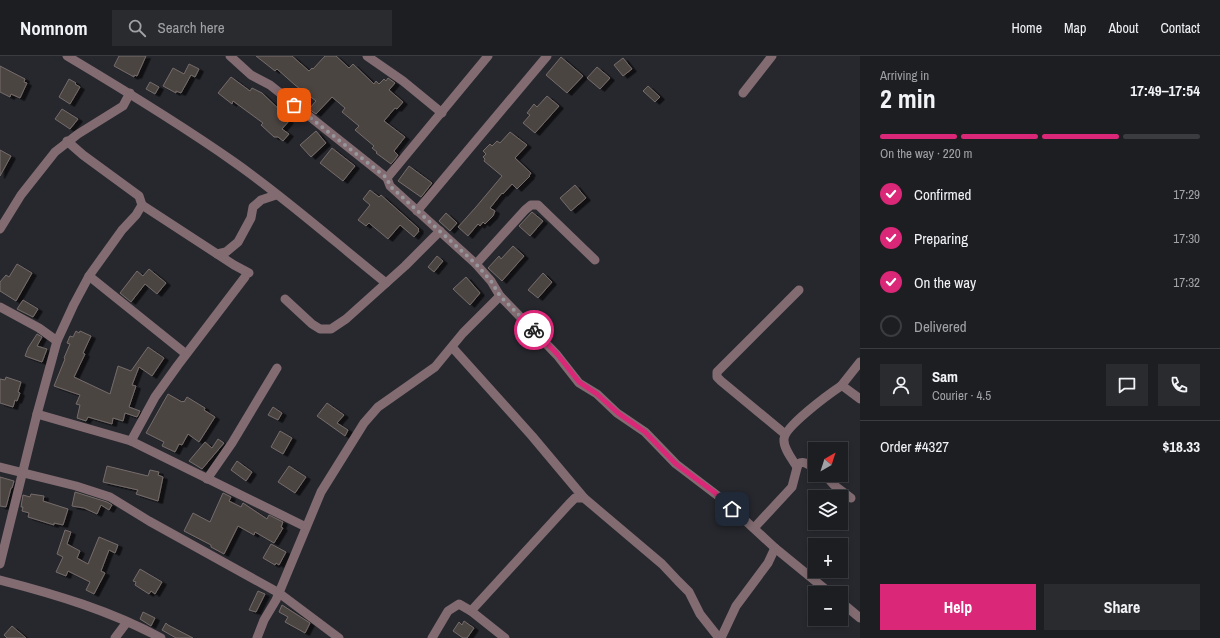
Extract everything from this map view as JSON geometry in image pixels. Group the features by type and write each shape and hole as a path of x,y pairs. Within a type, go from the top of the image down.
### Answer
{"street":[{"path":"67,56 183,126 236,163 386,284"},
{"path":"230,56 251,75 270,85 387,178 390,186 476,264 491,281 500,296 558,355 579,382 597,394 618,413 645,432 671,460 722,499 775,548 821,586"},
{"path":"367,56 403,81 442,113"},
{"path":"387,178 488,56"},
{"path":"417,211 547,56"},
{"path":"743,93 772,56"},
{"path":"0,229 21,195 55,152 67,141 92,124 123,106 130,94"},
{"path":"67,141 139,196 142,205 247,275 155,397 131,441"},
{"path":"217,254 226,252 238,242 251,218 253,207 261,200 276,194"},
{"path":"0,564 36,414 57,342 74,304 89,276 142,205"},
{"path":"476,264 524,210 531,205 538,205 595,260"},
{"path":"285,299 312,324 320,329 331,329 346,319 386,284 440,231"},
{"path":"89,276 186,354"},
{"path":"785,434 721,381 717,377 717,372 798,290"},
{"path":"257,638 264,620 279,593 321,492 371,414 378,407 435,366 500,296"},
{"path":"0,307 39,328 57,342"},
{"path":"452,347 532,436 584,498 662,564 678,580 688,592 700,614 720,638 736,606 768,563 775,548"},
{"path":"754,528 792,487 796,477 797,466 786,448 783,440 785,434 791,425 841,386 860,362"},
{"path":"207,479 232,443 277,368"},
{"path":"841,386 860,399"},
{"path":"36,414 131,441 306,528"},
{"path":"797,466 802,462 808,464"},
{"path":"0,467 76,486 110,497 279,593 339,638"},
{"path":"831,482 851,498"},
{"path":"471,611 575,498 584,498"},
{"path":"0,580 72,600 127,622 161,638"},
{"path":"432,638 448,611 459,604 471,611 505,638"},
{"path":"848,608 860,618"},
{"path":"115,638 127,622"}],"building":[{"path":"119,56 146,56 137,76 134,75 134,77 114,66"},
{"path":"256,56 292,56 309,71 312,68 313,69 325,56 336,56 349,68 353,64 374,84 376,81 379,84 384,79 386,81 388,78 395,83 389,90 403,102 397,109 395,108 384,121 405,137 394,151 398,155 396,158 391,164 376,153 377,152 372,148 374,146 355,130 359,126 342,112 345,108 332,97 316,114 309,109 316,101 277,69 275,71"},
{"path":"561,57 583,76 567,93 546,75"},
{"path":"623,58 632,69 623,76 614,65"},
{"path":"189,64 199,69 195,77 191,75 181,93 176,91 176,93 163,86 173,68 184,74"},
{"path":"0,66 25,79 24,82 27,83 20,98 11,94 10,97 0,92"},
{"path":"597,67 610,78 600,89 587,78"},
{"path":"231,77 250,91 252,88 262,93 283,113 282,114 289,121 282,129 289,134 283,141 278,137 274,137 261,125 263,123 233,101 232,104 218,93"},
{"path":"69,79 80,87 70,104 59,97"},
{"path":"150,82 159,87 155,94 146,89"},
{"path":"648,86 660,97 655,102 643,91"},
{"path":"547,96 559,106 535,133 523,123 530,115 527,113 534,104 537,107"},
{"path":"62,109 78,119 70,129 55,119"},
{"path":"316,131 326,143 311,157 300,145"},
{"path":"510,132 527,145 515,158 531,173 530,176 517,189 512,184 503,194 502,193 490,208 495,211 493,216 485,224 483,222 480,226 478,224 468,236 458,227 502,176 484,161 485,159 483,157 486,154 483,151 490,144 492,146 497,141 500,143"},
{"path":"332,148 355,166 343,181 320,163"},
{"path":"0,150 11,156 0,176"},
{"path":"409,166 432,183 421,197 398,181"},
{"path":"575,185 586,198 571,211 560,198"},
{"path":"370,190 379,197 381,195 419,229 414,237 400,225 388,239 369,223 366,226 358,220 370,205 363,199"},
{"path":"532,212 543,221 530,236 519,226"},
{"path":"446,213 457,223 450,231 439,221"},
{"path":"513,246 524,256 502,281 488,268 499,256 501,259"},
{"path":"437,256 443,261 434,272 428,267"},
{"path":"17,264 32,273 16,301 0,291 0,282 6,275 9,277"},
{"path":"149,269 166,283 157,294 145,284 131,302 120,293 137,271 143,276"},
{"path":"543,273 552,282 538,298 528,290"},
{"path":"466,277 480,293 470,305 453,289"},
{"path":"23,300 38,309 33,317 17,309"},
{"path":"76,331 79,333 80,331 91,336 83,353 85,354 74,377 110,394 118,366 131,371 148,347 164,358 152,376 139,367 132,385 136,386 129,407 140,411 137,417 125,413 123,421 113,418 112,424 88,417 86,421 77,418 80,405 76,404 80,395 54,386 70,344 67,343 70,336 73,337"},
{"path":"37,334 42,337 37,346 47,349 42,362 25,356"},
{"path":"6,377 21,382 18,392 20,393 17,401 15,400 13,407 0,403 0,379 5,380"},
{"path":"168,394 182,402 184,402 187,397 205,408 204,410 215,417 199,442 188,434 182,445 179,444 175,452 162,446 164,442 146,433"},
{"path":"327,403 344,415 337,423 348,430 345,436 317,416"},
{"path":"273,407 282,413 278,420 268,415"},
{"path":"280,431 292,438 283,454 271,447"},
{"path":"218,439 224,443 202,469 189,461 205,442 212,448"},
{"path":"237,461 252,472 246,481 231,470"},
{"path":"107,466 148,476 150,470 159,472 158,475 163,477 158,501 136,494 138,490 103,482"},
{"path":"289,466 306,477 295,493 278,482"},
{"path":"0,477 14,481 6,507 0,506"},
{"path":"75,492 112,505 109,510 101,505 97,514 84,508 72,506"},
{"path":"223,493 231,497 229,501 241,507 243,503 267,519 269,515 283,522 281,527 283,528 274,543 255,532 254,535 238,526 224,554 211,547 211,545 184,531 193,513 210,522"},
{"path":"31,494 44,496 43,501 68,509 63,525 54,523 54,525 28,517 29,513 22,511 23,507 21,507 23,495 30,497"},
{"path":"65,530 71,532 67,544 80,551 77,558 88,564 99,537 118,545 115,553 109,550 101,571 105,573 94,594 86,590 90,582 68,571 66,576 56,572 63,557 57,554"},
{"path":"271,544 286,552 279,565 276,563 275,565 263,558"},
{"path":"140,569 162,582 155,594 151,591 149,594 135,585 136,582 133,581"},
{"path":"258,591 265,594 256,612 249,610"},
{"path":"282,605 310,623 305,633 285,622 288,617 279,612"},
{"path":"143,612 155,618 151,626 140,619"},
{"path":"464,621 474,628 467,638 463,638 453,631 459,622 462,625"},
{"path":"166,623 193,638 176,638 162,630"},
{"path":"12,626 26,638 7,638 4,635"}],"way so far":[{"path":"294,105 387,178 390,186 476,264 491,281 500,296 534,330"}],"route":[{"path":"534,330 558,355 576,380 597,394 618,413 636,424 655,441 671,460 714,492 732,509"}]}
